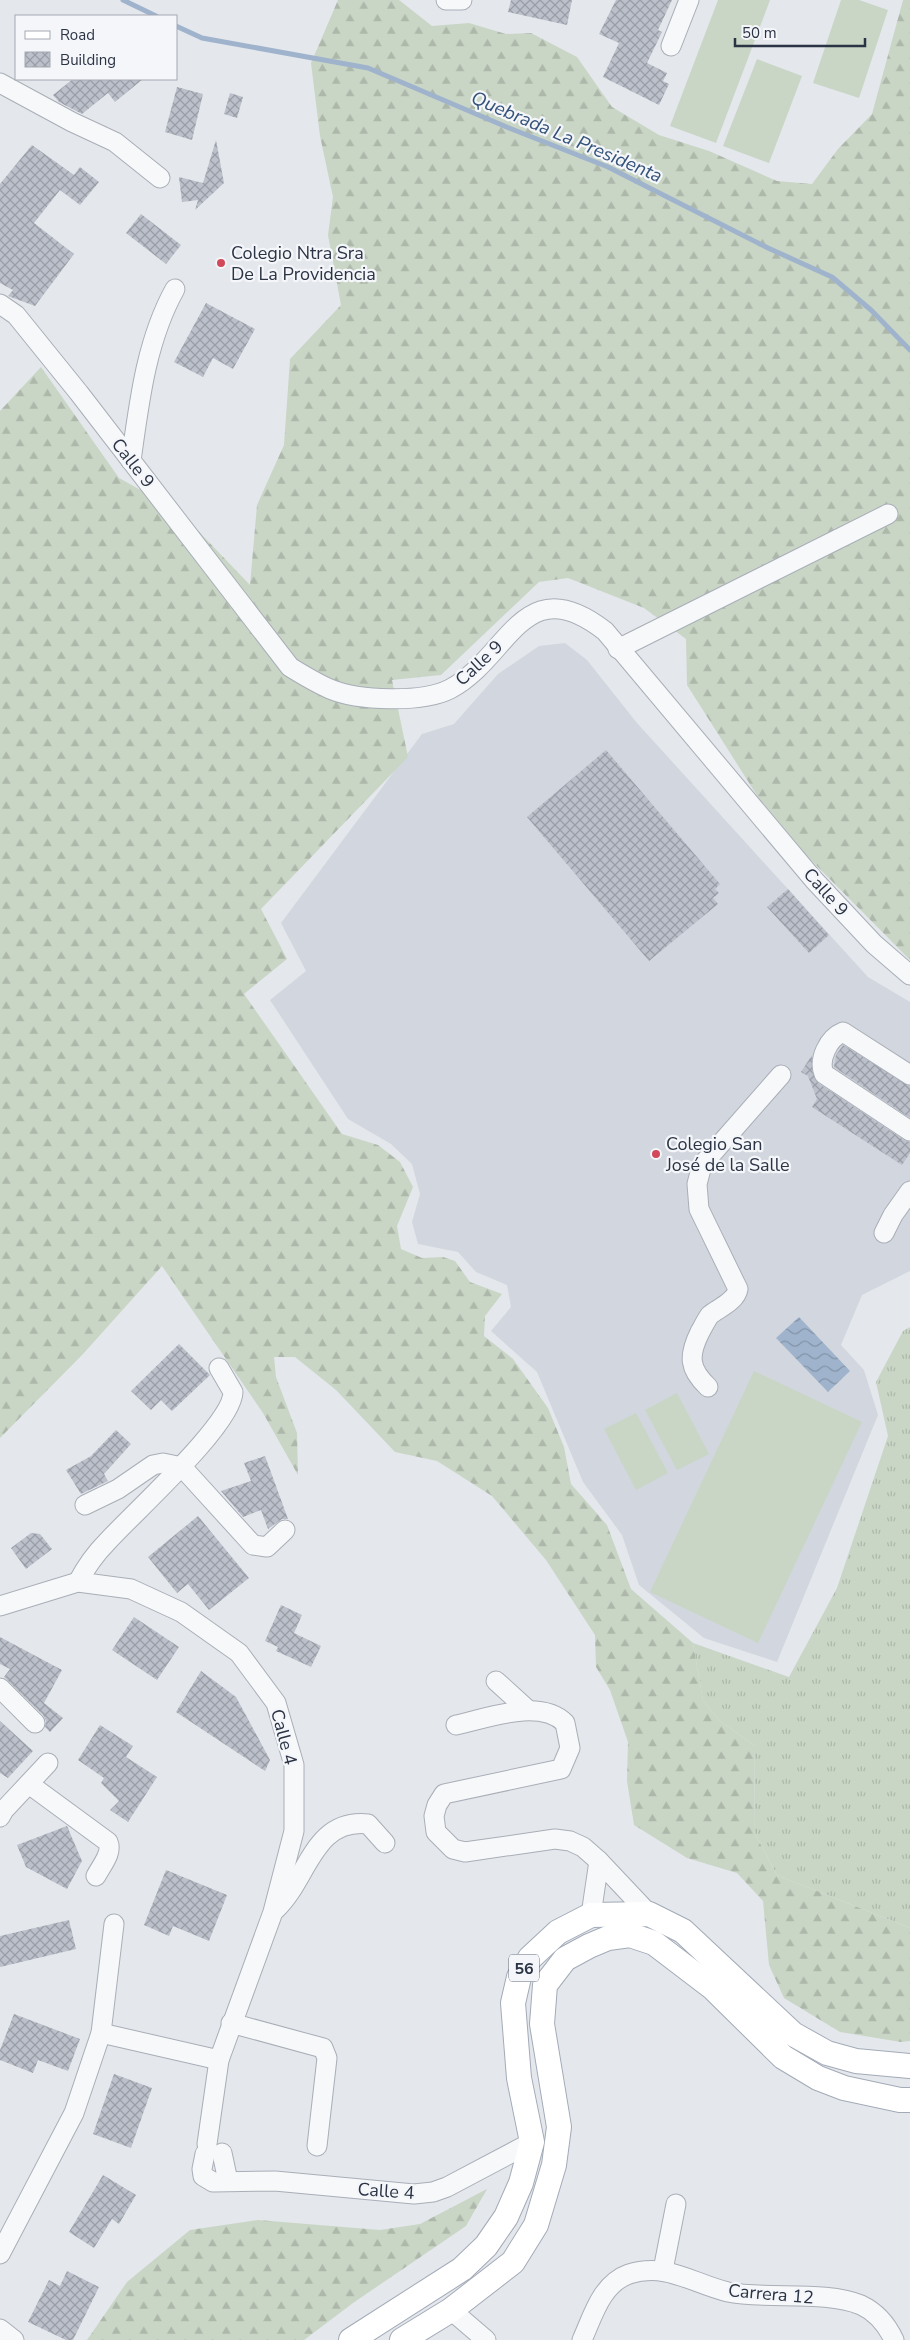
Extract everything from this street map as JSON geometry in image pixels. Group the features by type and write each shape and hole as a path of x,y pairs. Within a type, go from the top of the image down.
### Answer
{"main road":[{"name":"56","path":"351,2340 462,2269 486,2246 506,2217 521,2183 532,2142 519,2078 513,2003 519,1977 530,1958 558,1932 591,1915 649,1914 683,1931 793,2034 827,2053 856,2061 910,2066"},
{"name":"56","path":"402,2340 451,2310 513,2262 536,2225 554,2165 559,2126 542,2024 545,1985 565,1959 589,1946 608,1938 630,1935 654,1943 713,1988 784,2057 811,2074 844,2088 900,2100 910,2100"}],"street":[{"path":"446,0 462,0"},
{"path":"671,46 689,0"},
{"path":"0,83 72,122 115,142 160,178"},
{"path":"131,461 153,339 161,316 175,290"},
{"name":"Calle 9","path":"0,304 16,315 290,667 331,690 368,698 409,699 449,690 468,678 529,615 544,608 577,613 605,631 618,649 830,898 874,944 910,975"},
{"path":"618,649 888,514"},
{"path":"908,1124 824,1074 820,1066 821,1058 834,1039 843,1032 910,1074"},
{"path":"708,1387 697,1377 692,1364 693,1345 708,1317 734,1297 738,1289 699,1209 696,1184 702,1164 781,1075"},
{"path":"884,1233 893,1215 910,1191"},
{"path":"78,1582 89,1563 107,1541 182,1467 229,1408 233,1399 233,1392 219,1368"},
{"path":"85,1505 118,1489 153,1465 163,1463 182,1467 253,1545 267,1547 285,1530"},
{"name":"Calle 4","path":"0,1606 78,1582 131,1589 181,1612 239,1653 276,1703 294,1765 294,1831 273,1912 219,2060 213,2112 214,2148 228,2181 275,2181 414,2194 433,2192 532,2142"},
{"path":"496,1681 528,1710"},
{"path":"0,1688 35,1723"},
{"path":"456,1724 528,1710 548,1712 565,1723 570,1748 561,1769 444,1794 437,1805 434,1816 436,1832 445,1843 465,1852 555,1839 570,1841 582,1847 599,1861 649,1914"},
{"path":"1,1811 48,1763"},
{"path":"29,1784 108,1842 110,1847 108,1853 96,1876"},
{"path":"273,1912 289,1897 318,1845 336,1829 352,1823 368,1824 385,1843"},
{"path":"591,1915 599,1861"},
{"path":"0,2254 74,2113 101,2033 114,1924"},
{"path":"231,2023 323,2048 327,2058 317,2146"},
{"path":"101,2033 219,2060"},
{"path":"663,2270 676,2204"},
{"name":"Carrera 12","path":"582,2340 608,2286 629,2274 663,2270 729,2292 840,2299 860,2305 876,2314 894,2340"},
{"path":"451,2310 486,2340"},
{"path":"0,2329 14,2340"}],"shaded area":[{"name":"Colegio San José de la Salle","path":"565,643 587,660 637,723 868,977 910,1002 910,1271 862,1295 841,1345 864,1370 878,1415 777,1662 704,1638 639,1585 622,1535 583,1482 537,1372 491,1331 511,1307 507,1285 476,1272 458,1252 418,1244 412,1222 420,1194 412,1164 391,1144 348,1119 270,1000 306,971 281,923 422,734 454,724 498,674 539,646"}],"green space":[{"path":"338,0 399,0 432,26 469,23 506,34 531,33 577,57 612,107 659,135 709,151 777,181 812,184 838,149 872,114 903,0 910,0 910,960 807,856 758,797 687,685 686,639 644,608 568,578 539,582 441,675 392,680 408,757 261,909 287,959 244,994 342,1134 378,1145 400,1162 413,1187 397,1226 401,1249 422,1258 443,1257 455,1261 470,1282 502,1294 485,1316 484,1336 513,1359 548,1408 564,1447 571,1484 607,1525 631,1589 693,1643 703,1701 720,1721 755,1746 754,1832 777,1875 910,1928 910,2041 901,2042 840,2032 784,1998 769,1965 763,1901 737,1873 687,1858 634,1825 627,1781 628,1742 610,1690 596,1667 595,1635 546,1560 492,1496 437,1461 395,1452 336,1390 295,1357 274,1357 276,1377 297,1433 298,1475 263,1413 162,1266 83,1354 0,1438 0,411 41,367 119,478 180,512 250,585 257,505 284,445 290,359 341,305 328,235 333,197 320,136 311,63"},
{"path":"718,0 770,0 716,143 670,126"},
{"path":"841,0 859,0 888,10 859,98 813,83"},
{"path":"757,59 802,76 769,163 723,146"},
{"path":"910,1327 910,1928 777,1875 754,1832 755,1746 720,1721 703,1701 693,1643 789,1677 837,1588 888,1436 876,1382 903,1331"},
{"path":"754,1371 862,1422 758,1643 650,1592"},
{"path":"677,1393 709,1454 677,1470 645,1410"},
{"path":"636,1413 668,1473 636,1490 604,1429"},
{"path":"487,2189 466,2226 353,2303 304,2340 87,2340 127,2282 190,2230 258,2220 380,2230 420,2224"}],"water":[{"path":"799,1317 850,1371 828,1392 776,1338"}],"building":[{"path":"511,0 572,0 567,25 508,12"},
{"path":"616,0 672,0 658,30 662,32 647,63 667,73 663,81 669,84 659,105 603,77 619,43 599,34"},
{"path":"72,80 142,80 115,102 108,93 82,114 59,102 53,95"},
{"path":"177,87 203,94 192,140 165,132"},
{"path":"230,93 243,97 237,118 224,114"},
{"path":"216,140 224,183 195,210 198,200 182,202 179,177 203,183"},
{"path":"32,145 74,175 80,167 99,182 80,205 60,190 34,223 74,254 35,306 8,296 13,290 0,283 0,184"},
{"path":"141,214 181,245 166,264 126,233"},
{"path":"206,303 255,329 233,369 213,358 203,377 174,362"},
{"path":"606,750 720,884 715,889 719,893 713,898 718,904 649,961 527,817"},
{"path":"788,889 829,935 809,953 767,907"},
{"path":"843,1045 910,1086 910,1118 834,1067 836,1055"},
{"path":"812,1055 812,1071 818,1083 904,1140 910,1142 910,1153 902,1165 812,1107 817,1099 808,1076 801,1072"},
{"path":"179,1344 210,1375 172,1411 161,1400 151,1410 131,1391"},
{"path":"116,1430 131,1444 104,1474 108,1481 81,1494 66,1470 91,1456"},
{"path":"265,1456 288,1519 282,1519 268,1529 261,1510 243,1517 221,1491 251,1481 244,1463"},
{"path":"198,1516 249,1578 209,1610 188,1584 177,1593 148,1557"},
{"path":"31,1533 40,1534 52,1549 26,1569 11,1548"},
{"path":"281,1605 302,1615 294,1633 321,1646 311,1667 276,1651 278,1647 265,1641"},
{"path":"134,1617 179,1647 157,1680 112,1650"},
{"path":"0,1637 62,1670 44,1703 63,1718 50,1732 45,1727 46,1721 43,1715 4,1677 10,1669 0,1664"},
{"path":"201,1671 236,1697 270,1760 265,1771 176,1712"},
{"path":"0,1721 33,1751 8,1778 0,1773"},
{"path":"100,1725 133,1746 126,1757 157,1777 128,1822 110,1810 119,1801 101,1783 104,1778 78,1760"},
{"path":"67,1826 82,1861 67,1889 26,1867 17,1845"},
{"path":"166,1870 227,1895 209,1941 173,1926 169,1936 144,1925"},
{"path":"69,1920 76,1949 0,1967 0,1936"},
{"path":"14,2014 80,2039 68,2071 38,2060 33,2073 0,2060 0,2050"},
{"path":"114,2074 152,2088 131,2148 93,2134"},
{"path":"103,2175 136,2195 119,2224 112,2219 94,2248 69,2232"},
{"path":"67,2271 99,2287 73,2340 66,2340 28,2322 49,2280 60,2286"}],"waterway":[{"name":"Quebrada La Presidenta","path":"123,0 154,15"},
{"name":"Quebrada La Presidenta","path":"178,27 202,38 368,68 509,128 608,167 768,248 832,277 871,310 910,350"}],"place":[{"name":"Colegio Ntra Sra De La Providencia","path":"221,263"},
{"name":"Colegio San José de la Salle","path":"656,1154"}]}
